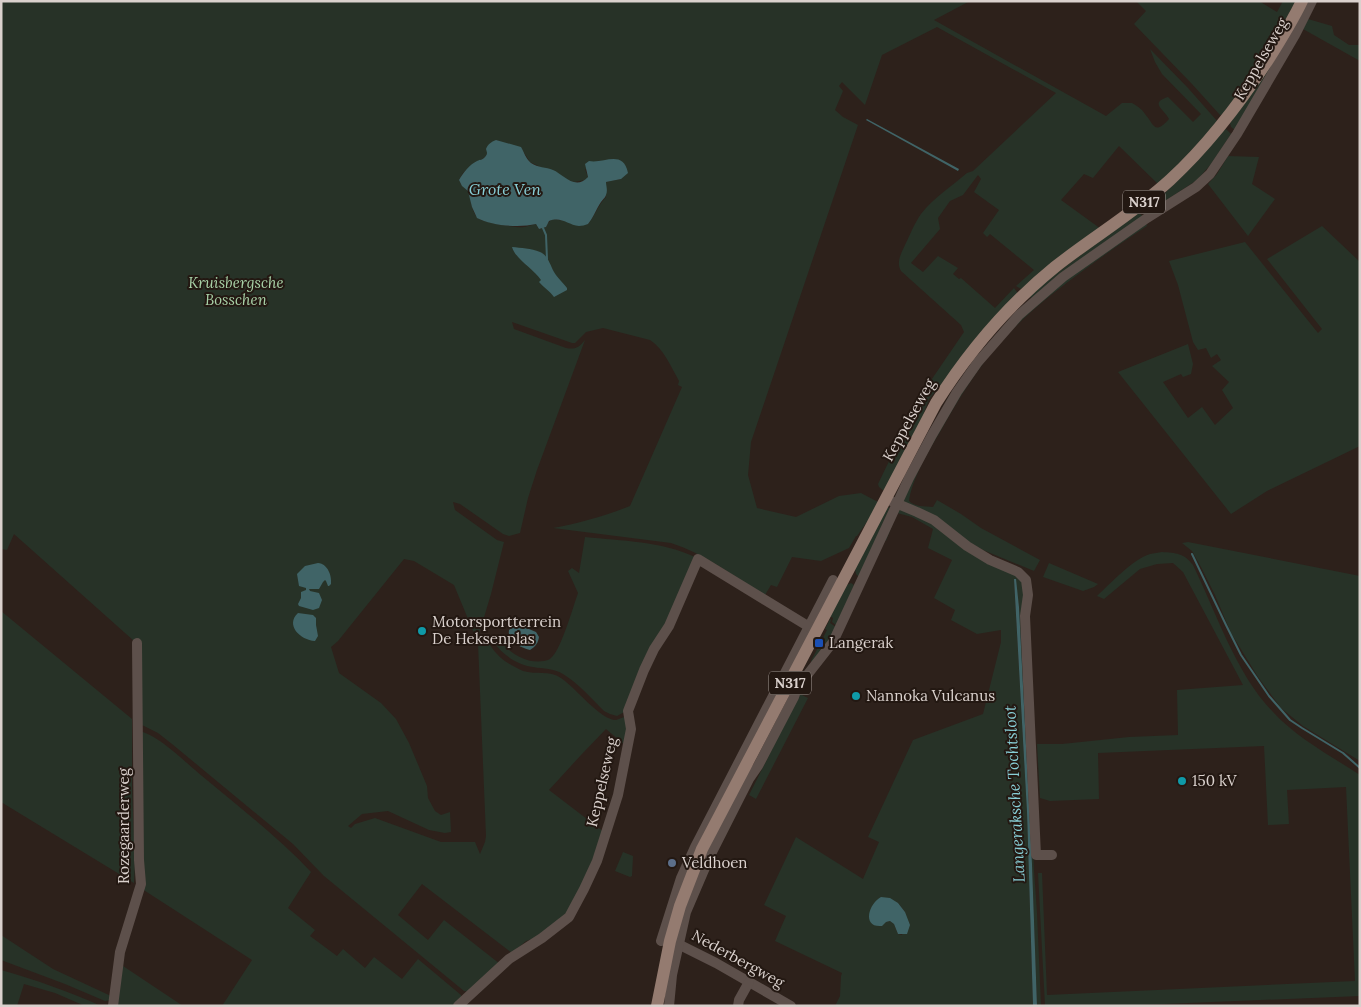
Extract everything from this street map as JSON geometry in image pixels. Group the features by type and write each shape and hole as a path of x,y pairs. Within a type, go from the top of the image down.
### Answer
{"main road":[{"name":"Keppelseweg","path":"657,1006 670,942 688,871 702,849 839,578 886,498 954,373 1003,314 1028,298 1056,266 1138,207 1170,180 1200,150 1224,122 1252,84 1294,18 1302,1"}],"street":[{"name":"Keppelseweg","path":"668,1006 672,975 670,942 686,912 710,856 749,779 785,715 797,688 832,642 897,504 932,435 958,392 978,362 1028,298 1063,277 1147,218 1196,187 1210,174 1237,134 1295,35 1312,1"},
{"path":"1224,122 1237,134"},
{"path":"1138,207 1147,218"},
{"path":"886,498 934,520 967,546 990,560 1018,572 1026,580 1028,595 1025,616 1036,855 1052,855"},
{"name":"Keppelseweg","path":"458,1006 509,959 542,938 569,917 600,854 618,795 631,729 628,711 644,670 654,649 669,626 698,559 813,628"},
{"path":"839,578 860,582"},
{"name":"Rozegaarderweg","path":"113,1006 120,952 141,884 139,860 137,643"},
{"name":"Nederbergweg","path":"670,942 749,982 791,1006"},
{"path":"738,1006 739,1000 749,982"}],"green space":[{"name":"Kruisbergsche Bosschen","path":"1,1 970,1 934,20 1106,116 1122,103 1132,103 1138,106 1157,128 1169,119 1159,104 1162,99 1168,97 1193,122 1201,114 1162,74 1150,49 1218,122 1159,185 1119,146 1093,178 1084,174 1061,200 1101,229 1021,289 1016,286 1034,270 990,234 987,237 983,233 999,210 974,192 981,179 978,175 963,195 950,201 938,218 940,229 911,263 923,272 938,256 958,268 953,274 959,279 961,278 995,308 1014,288 1017,295 929,399 921,421 884,491 878,484 921,395 964,332 961,325 901,271 899,261 902,252 912,230 926,208 967,173 973,171 1056,93 937,27 882,55 865,105 842,82 839,86 843,91 835,110 858,125 751,442 748,475 757,508 796,517 839,496 861,493 878,502 849,548 821,561 792,557 777,587 771,585 765,595 696,553 671,543 553,528 592,519 630,506 682,387 678,385 679,381 663,353 650,340 603,328 586,332 575,343 572,343 512,322 514,329 566,348 572,349 577,347 585,340 537,470 520,533 509,536 503,534 460,504 453,502 455,510 497,540 504,542 479,634 499,657 512,666 523,671 547,673 561,678 595,709 610,719 616,720 627,716 626,746 606,729 549,790 604,832 589,876 562,920 541,936 526,941 512,953 422,884 398,915 428,940 444,920 500,964 468,992 464,991 324,876 293,844 172,744 158,733 140,724 141,644 134,639 134,641 14,534 7,550 1,549","holes":["496,140 523,151 530,162 574,182 585,180 588,177 585,169 621,179 606,182 606,197 588,224 573,224 552,219 546,227 539,229 536,224 521,227 486,222 476,215 469,192 459,180 463,173 475,162 485,157","404,559 414,561 454,585 478,643 486,836 480,854 475,842 441,842 375,818 355,824 351,828 348,826 362,814 388,811 429,830 445,833 451,832 450,812 441,815 435,811 428,798 427,786 409,743 396,719 381,703 339,673 331,647 338,641"]},
{"path":"1136,1 1259,1 1277,12 1283,1 1296,1 1276,36 1224,114 1220,115 1134,24 1146,11"},
{"path":"1308,19 1332,26 1334,35 1349,45 1360,45 1360,61 1303,29"},
{"path":"1290,38 1235,130 1231,127 1230,123"},
{"path":"1226,129 1231,134 1211,164 1197,180 1148,212 1146,211 1143,207 1163,195"},
{"path":"1228,156 1259,157 1252,184 1275,199 1248,236 1208,184 1217,174"},
{"path":"1135,214 1143,216 1032,298 1030,297 1029,294"},
{"path":"1146,223 1147,226 1095,262 1043,302 1002,341 984,362 961,396 926,456 911,492 909,501 911,503 933,507 937,500 981,528 1040,560 1034,571 983,550 965,540 943,522 906,505 903,497 928,445 958,394 993,348 1012,326 1060,283"},
{"path":"1322,226 1360,262 1360,446 1267,491 1231,514 1118,372 1188,344 1193,364 1191,374 1183,377 1181,374 1163,382 1188,418 1202,407 1215,425 1233,408 1222,390 1229,382 1212,366 1221,360 1217,354 1211,358 1206,348 1198,350 1193,342 1178,285 1169,261 1245,242 1318,333 1322,329 1267,259"},
{"path":"890,507 859,577 855,569 886,508"},
{"path":"898,509 912,512 1013,573 1023,582 1041,1006 1037,1006 1019,607 1015,579 1027,812 1033,1006 835,1006 840,996 842,973 775,941 786,916 764,905 796,837 863,879 879,842 868,837 913,740 983,714 1001,642 1001,630 977,634 951,620 955,610 934,598 952,560 928,548 933,529 912,517 897,513 885,540","holes":["898,903 905,912 902,935 898,934 894,924 890,921 886,922"]},
{"path":"585,537 655,545 695,557 626,711 617,716 604,711 579,686 563,674 516,662 501,651 494,642 499,641 519,657 531,661 544,661 551,658 563,638 578,593 568,571 572,568 579,573"},
{"path":"1188,542 1360,576 1360,761 1303,726 1281,708 1258,677 1231,633 1202,569 1192,551 1182,543"},
{"path":"1162,552 1179,554 1193,565 1237,661 1260,697 1273,712 1303,738 1360,775 1360,996 1117,1006 1045,1006 1038,873 1042,873 1047,995 1355,981 1346,787 1287,790 1289,824 1268,825 1264,746 1098,753 1099,799 1050,801 1040,798 1037,744 1062,744 1129,737 1178,735 1177,690 1243,685 1183,572 1173,563 1157,564 1140,569 1104,599 1097,596 1136,561 1150,554"},
{"path":"1049,563 1098,584 1083,591 1043,577"},
{"path":"851,583 854,585 837,626 832,622 833,618 830,616 847,585"},
{"path":"1,611 132,719 134,883 1,802"},
{"path":"830,619 830,623 836,627 831,638 813,664 811,661 827,630 825,629"},
{"path":"800,694 808,698 756,799 749,795"},
{"path":"139,731 155,738 172,750 272,834 311,872 288,908 315,930 310,936 337,956 343,949 365,968 374,957 402,979 418,959 461,995 461,998 454,1006 222,1006 252,960 139,887"},
{"path":"623,852 633,856 632,876 630,877 615,871"},
{"path":"1,935 53,969 111,996 110,1000 105,1001 1,960"},
{"path":"120,964 183,1006 119,1006 116,1004"},
{"path":"1,970 52,986 101,1006 85,1006 55,993 24,984 17,1006 1,1006"}],"water":[{"path":"866,120 959,169 958,171"},
{"name":"Grote Ven","path":"496,140 521,147 531,163 553,170 574,182 583,181 588,177 585,164 589,161 617,159 626,166 628,173 621,179 606,182 606,196 588,224 579,226 561,220 553,220 549,221 546,227 539,229 536,224 514,226 490,223 477,218 468,191 459,180 472,164 485,157 487,154 486,149 491,142"},
{"path":"512,247 543,253 567,290 554,297 539,282 541,280 538,276 517,256"},
{"path":"318,563 329,571 331,584 328,586 325,580 319,589 309,589 319,593 322,600 319,608 313,610 298,604 301,592 306,590 306,588 299,586 297,574 305,566"},
{"path":"1014,579 1016,579 1019,607 1037,1006 1033,1006 1027,812"},
{"path":"298,613 313,615 316,618 318,636 315,641 304,638 296,631 293,622"},
{"path":"517,624 536,632 539,637 534,647 530,650 518,646 510,638 509,630"},
{"path":"881,897 890,898 898,903 905,912 910,925 907,934 898,934 894,924 890,921 882,926 876,926 869,920 870,910 876,900"}],"waterway":[{"path":"543,228 546,235 547,259"},
{"path":"1192,554 1241,655 1269,696 1290,720 1343,753 1360,768"}],"place":[{"name":"Motorsportterrein De Heksenplas","path":"422,631"},
{"name":"Langerak","path":"819,643"},
{"name":"Nannoka Vulcanus","path":"856,696"},
{"name":"150 kV","path":"1182,781"},
{"name":"Veldhoen","path":"672,863"}],"water label":[{"name":"Langeraksche Tochtsloot","path":"1014,794"}]}
